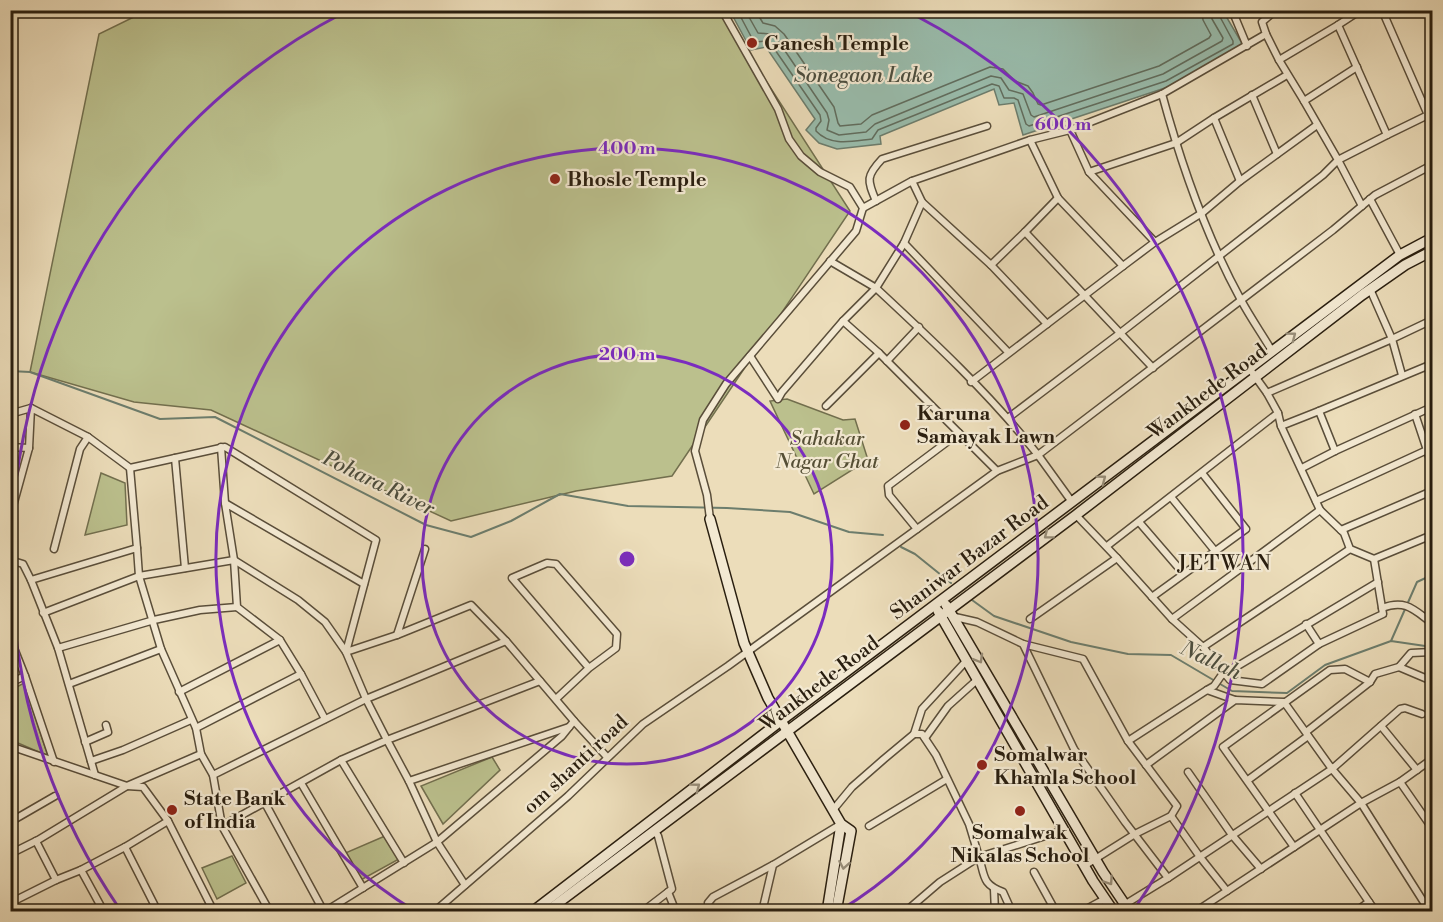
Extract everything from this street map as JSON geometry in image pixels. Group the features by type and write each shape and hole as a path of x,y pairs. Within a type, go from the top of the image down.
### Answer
{"main road":[{"name":"Shaniwar Bazar Road","path":"532,912 785,725 943,599 1072,502 1252,373 1272,351 1400,255 1432,238"},
{"name":"Wankhede Road","path":"546,912 654,830 785,725 940,615 1076,514 1252,373 1405,265 1432,251"},
{"path":"710,519 748,651 768,698 841,824 850,831 836,912"},
{"path":"943,599 1095,859 1127,908"},
{"path":"934,606 1084,866 1114,912"},
{"path":"827,912 841,824"}],"street":[{"path":"722,10 778,109 789,139 801,156 820,172 850,187 863,207"},
{"path":"1232,10 1247,46"},
{"path":"1276,10 1262,22 1266,34 1362,206"},
{"path":"1279,60 1361,10"},
{"path":"1008,418 1323,175 1338,160 1430,114 1382,10"},
{"path":"1338,25 1388,135"},
{"path":"710,519 707,495 695,452 703,420 726,384 856,231 863,207 912,181 1030,140 1070,130 1162,94 1266,34"},
{"path":"1304,100 1357,67"},
{"path":"1089,172 1176,143 1287,75"},
{"path":"1162,94 1176,143 1219,256 1241,301 1272,351"},
{"path":"1252,95 1277,154"},
{"path":"1214,118 1240,182"},
{"path":"971,382 1155,242 1202,213 1317,125"},
{"path":"876,201 868,183 870,172 882,159 987,126"},
{"path":"1070,130 1089,172 1155,242"},
{"path":"1030,140 1058,198 1123,266"},
{"name":"om shanti road","path":"434,912 568,796 643,724 997,471 1038,455 1241,301 1370,199 1432,165"},
{"path":"912,181 922,202 991,265 1047,324"},
{"path":"991,265 1058,198"},
{"path":"1370,199 1400,255"},
{"path":"750,356 778,399 843,321 876,288 904,243 922,202"},
{"path":"1025,232 1153,368"},
{"path":"904,243 1008,352"},
{"path":"830,261 876,288 919,327 1008,418 1072,502"},
{"path":"1370,290 1392,339 1402,375"},
{"path":"1267,393 1432,320"},
{"path":"843,321 879,353 997,471"},
{"path":"887,361 919,327"},
{"path":"826,406 879,353"},
{"path":"1281,426 1432,364"},
{"path":"1252,373 1278,413 1281,426 1320,510 1341,530 1350,549 1374,559 1432,534"},
{"path":"1302,468 1432,407"},
{"path":"10,414 31,408 88,437 129,468 139,576 161,649 196,728 201,754 213,776 222,826 270,912"},
{"path":"10,518 29,448 31,408"},
{"path":"1319,411 1335,451"},
{"path":"1107,546 1278,413"},
{"path":"1415,414 1432,466"},
{"path":"916,529 889,495 888,486 959,433"},
{"path":"54,549 80,449 88,437"},
{"path":"10,447 29,448"},
{"path":"221,447 237,607"},
{"path":"129,468 225,447 376,540 346,652"},
{"path":"1317,501 1426,450"},
{"path":"175,458 185,568"},
{"path":"1152,597 1246,529 1202,473"},
{"path":"1341,530 1432,491"},
{"path":"1171,497 1215,551"},
{"path":"225,503 364,584"},
{"path":"1172,618 1320,510"},
{"path":"1076,514 1172,618 1203,647 1223,675 1230,680 1262,684 1319,644 1383,614 1374,559"},
{"path":"1139,522 1183,573"},
{"path":"31,580 137,548"},
{"path":"397,634 425,549"},
{"path":"1203,647 1350,549"},
{"path":"1030,619 1117,558"},
{"path":"10,560 23,564 58,648 95,775"},
{"path":"43,613 139,576 234,560 298,600 326,622 346,652 366,699 409,781 437,842 465,885"},
{"path":"556,699 589,668 616,648 617,634 556,564 547,563 512,578 589,668"},
{"path":"1128,741 1210,688 1223,675 1378,582"},
{"path":"1382,608 1405,604 1432,622"},
{"path":"346,652 471,605 506,641 607,757"},
{"path":"58,648 154,620 200,610 237,607 280,640 325,719"},
{"path":"955,617 977,622 1023,644 1083,658 1128,741 1177,806 1171,816 1135,834 1084,866"},
{"path":"1306,624 1319,644"},
{"path":"11,639 54,762"},
{"path":"179,692 280,640"},
{"path":"213,776 366,699 506,641"},
{"path":"1023,644 1074,749 1168,878"},
{"path":"69,684 161,649"},
{"path":"1248,780 1370,682 1375,674 1399,667 1411,653 1432,652"},
{"path":"833,810 852,787 914,734 922,709 967,660"},
{"path":"1399,667 1432,681"},
{"path":"1294,847 1223,747 1330,670 1345,669 1370,682"},
{"path":"196,728 301,674"},
{"path":"10,683 25,676"},
{"path":"925,738 948,706 978,679"},
{"path":"222,826 341,760 540,681"},
{"path":"1210,688 1235,700 1284,702"},
{"path":"1146,765 1235,700"},
{"path":"1284,702 1332,768 1361,803 1430,912"},
{"path":"1127,908 1232,834 1332,768 1400,709 1405,708 1422,714"},
{"path":"91,761 123,750 191,720"},
{"path":"264,803 324,912 437,842 562,736 574,721"},
{"path":"85,741 108,732 106,725"},
{"path":"1381,726 1417,770"},
{"path":"409,781 569,727"},
{"path":"914,734 922,734 936,755 969,824 986,881 991,888 1003,892 1012,912"},
{"path":"10,746 127,786 143,787 168,821 214,912"},
{"path":"10,854 36,841 127,786 201,754"},
{"path":"1195,912 1361,803 1400,782 1432,759"},
{"path":"341,760 404,863"},
{"path":"1188,772 1232,834 1261,869"},
{"path":"869,826 947,779"},
{"path":"1400,782 1432,828"},
{"path":"301,783 363,888"},
{"path":"1295,793 1376,912"},
{"path":"10,822 55,796"},
{"path":"1171,816 1227,891"},
{"path":"10,903 81,870 168,821"},
{"path":"710,912 708,903 713,897 773,865 841,824"},
{"path":"642,912 672,889 654,830"},
{"path":"904,912 940,882 979,857 1064,830"},
{"path":"36,841 56,880"},
{"path":"125,847 158,912"},
{"path":"762,912 773,865"},
{"path":"81,870 104,912"},
{"path":"1034,872 1056,912"},
{"path":"994,889 995,912"},
{"path":"668,892 676,912"},
{"path":"1081,912 1105,899"},
{"path":"1355,912 1369,902"}],"green space":[{"path":"146,11 721,11 850,211 672,476 576,491 451,521 211,410 134,402 30,372 99,34"},
{"name":"Sahakar Nagar Ghat","path":"787,399 843,420 855,419 868,460 814,494 770,401"},
{"path":"101,473 125,483 127,525 85,535"},
{"path":"24,683 48,756 11,740 11,690"},
{"path":"492,757 500,770 443,824 421,786"},
{"path":"385,836 399,859 359,881 343,854"},
{"path":"232,856 246,883 217,899 202,868"}],"water":[{"name":"Sonegaon Lake","path":"730,11 1223,11 1243,45 1168,87 1023,135 1014,103 999,105 994,89 880,136 881,144 837,149 819,143 806,130 815,119 766,47 751,50"}],"waterway":[{"name":"Pohara River","path":"10,371 30,372 160,419 215,417 426,525 471,537 511,521 560,494 628,506 790,512 849,532 883,535"},
{"name":"Nallah","path":"901,547 915,554 951,583"},
{"path":"1391,641 1417,582 1432,575"},
{"name":"Nallah","path":"972,600 994,616 1071,642 1128,654 1171,655 1232,691 1287,693 1325,665 1391,641 1432,647"}],"place":[{"name":"Ganesh Temple","path":"752,43"},
{"name":"Bhosle Temple","path":"555,179"},
{"name":"Karuna Samayak Lawn","path":"905,425"},
{"name":"Somalwar Khamla School","path":"982,765"},
{"name":"State Bank of India","path":"172,810"},
{"name":"Somalwak Nikalas School","path":"1020,811"}],"district":[{"name":"JETWAN","path":"1225,563"}]}
